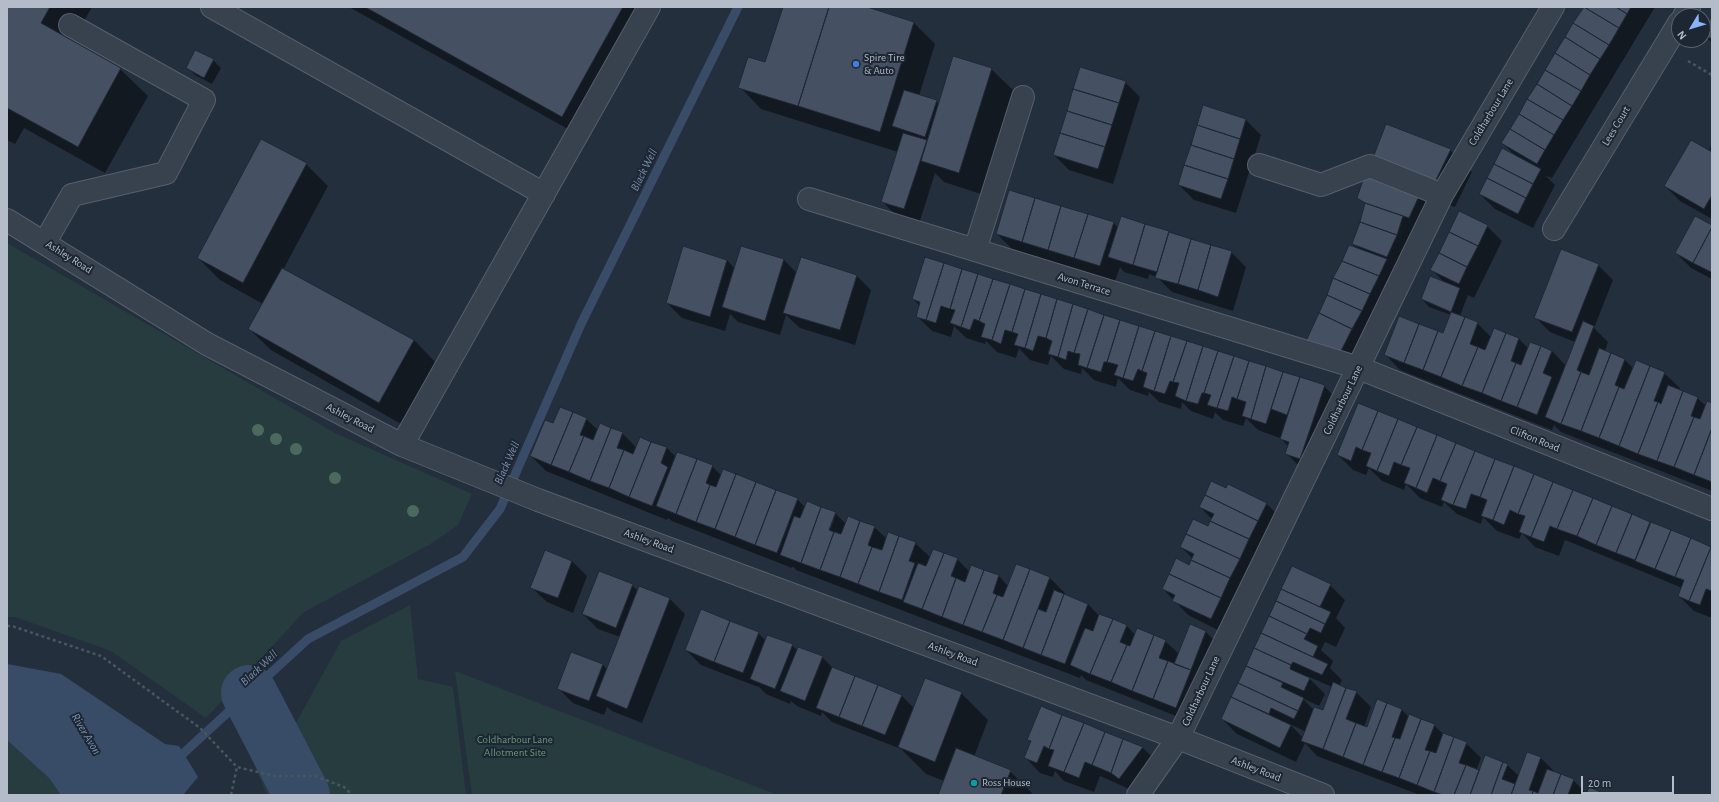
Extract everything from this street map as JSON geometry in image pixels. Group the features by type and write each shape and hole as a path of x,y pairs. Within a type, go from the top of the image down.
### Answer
{"street":[{"path":"212,7 544,194"},
{"path":"402,445 649,7"},
{"name":"Coldharbour Lane","path":"1138,795 1178,738 1442,195 1553,7"},
{"path":"45,242 72,195 166,173 204,100 70,25"},
{"name":"Lees Court","path":"1554,229 1671,37"},
{"path":"975,250 1023,97"},
{"path":"1259,165 1321,185 1370,166 1442,195"},
{"name":"Avon Terrace","path":"810,199 1359,368"},
{"name":"Ashley Road","path":"7,220 45,242 207,344 402,445 538,500 1178,738 1323,795"},
{"name":"Clifton Road","path":"1359,368 1712,509"}],"path":[{"path":"7,626 12,626 100,656 200,728 238,767 275,776 315,776 344,788 352,795"},
{"path":"231,795 238,767"}],"green space":[{"path":"7,243 335,433 472,494 458,525 429,545 304,612 206,718 111,651 15,617 7,617"},
{"path":"410,605 418,679 453,687 466,795 267,795 251,757 291,732 341,641"},
{"name":"Coldharbour Lane Allotment Site","path":"455,671 778,795 472,795"},
{"path":"7,740 49,778 61,795 7,795"}],"water":[{"name":"River Avon","path":"7,664 61,674 165,744 179,746 198,777 183,795 61,795 49,778 7,740"}],"building":[{"path":"7,7 50,7 41,23 121,68 78,147 7,108"},
{"path":"365,7 623,7 562,117"},
{"path":"783,7 829,7 798,106 738,88 748,57 765,62"},
{"name":"Spire Tire & Auto","path":"829,7 867,7 914,22 880,132 798,106"},
{"path":"1584,7 1616,7 1627,14 1619,28"},
{"path":"1584,7 1619,28 1609,45 1573,23"},
{"path":"1616,7 1631,7 1627,14"},
{"path":"1712,15 1712,39 1711,38"},
{"path":"1573,23 1609,45 1600,59 1565,37"},
{"path":"1565,37 1600,59 1590,75 1555,53"},
{"path":"195,50 214,59 204,78 186,68"},
{"path":"1555,53 1590,75 1581,91 1545,70"},
{"path":"953,56 992,68 959,173 921,161"},
{"path":"1080,67 1126,81 1119,103 1073,89"},
{"path":"1545,70 1581,91 1572,106 1537,84"},
{"path":"1537,84 1572,106 1563,120 1527,99"},
{"path":"1073,89 1119,103 1112,125 1067,111"},
{"path":"904,90 937,100 925,137 892,126"},
{"path":"1527,99 1563,120 1554,135 1519,114"},
{"path":"1203,105 1246,119 1240,139 1197,125"},
{"path":"1067,111 1112,125 1105,147 1060,133"},
{"path":"1519,114 1554,135 1545,150 1510,129"},
{"path":"1386,124 1451,149 1433,186 1371,163"},
{"path":"1197,125 1240,139 1234,159 1191,145"},
{"path":"1510,129 1545,150 1537,164 1501,143"},
{"path":"903,133 927,140 904,209 881,202"},
{"path":"1060,133 1105,147 1098,169 1053,155"},
{"path":"261,139 307,163 243,283 197,258"},
{"path":"1691,140 1712,152 1712,195 1704,209 1664,186"},
{"path":"1191,145 1234,159 1228,179 1184,165"},
{"path":"1502,148 1541,169 1533,184 1494,164"},
{"path":"1494,164 1533,184 1526,198 1487,178"},
{"path":"1184,165 1228,179 1221,199 1178,185"},
{"path":"1365,174 1420,194 1409,218 1365,203 1357,198"},
{"path":"1487,178 1526,198 1518,214 1479,194"},
{"path":"1009,190 1035,198 1022,242 996,234"},
{"path":"1035,198 1061,206 1048,250 1022,242"},
{"path":"1365,203 1403,216 1397,235 1360,222"},
{"path":"1061,206 1088,214 1074,258 1048,250"},
{"path":"1459,211 1488,225 1478,246 1449,232"},
{"path":"1088,214 1114,222 1100,266 1074,258"},
{"path":"1121,216 1145,224 1133,265 1108,257"},
{"path":"1695,216 1712,225 1712,227 1693,263 1675,253"},
{"path":"1360,222 1397,235 1387,257 1352,244"},
{"path":"1145,224 1169,231 1157,272 1133,265"},
{"path":"1712,227 1712,271 1711,272 1693,263"},
{"path":"1169,232 1191,239 1178,284 1155,278"},
{"path":"1449,232 1478,246 1467,267 1439,253"},
{"path":"1191,239 1211,245 1198,290 1178,284"},
{"path":"1211,245 1232,251 1218,297 1198,290"},
{"path":"1349,245 1387,259 1379,276 1342,261"},
{"path":"683,246 727,260 710,317 666,303"},
{"path":"741,246 784,259 765,321 722,307"},
{"path":"1561,249 1599,264 1572,332 1534,318"},
{"path":"1439,253 1467,267 1459,284 1430,270"},
{"path":"801,257 857,275 840,330 783,313"},
{"path":"925,257 944,263 926,320 916,317 920,302 912,299"},
{"path":"1342,261 1379,276 1370,294 1333,278"},
{"path":"944,263 962,269 950,309 941,306 936,323 926,320"},
{"path":"282,268 414,340 379,403 248,329"},
{"path":"962,269 978,274 961,327 950,323 955,310 950,309"},
{"path":"978,274 993,279 979,321 974,319 970,330 961,327"},
{"path":"1430,276 1460,288 1451,312 1421,299"},
{"path":"1333,278 1370,294 1362,311 1327,295"},
{"path":"993,279 1010,284 992,340 981,337 985,324 979,321"},
{"path":"1010,284 1025,289 1012,332 1005,330 1001,344 992,340"},
{"path":"1025,289 1041,294 1025,348 1014,345 1018,334 1012,332"},
{"path":"1041,294 1057,299 1046,338 1038,336 1033,351 1025,348"},
{"path":"1327,295 1362,311 1352,329 1319,313"},
{"path":"1057,299 1073,304 1058,357 1048,354 1052,341 1046,338"},
{"path":"1073,304 1088,309 1074,353 1068,351 1066,360 1058,357"},
{"path":"1088,309 1104,315 1087,368 1078,365 1080,354 1074,353"},
{"path":"1451,312 1465,317 1441,377 1423,370 1438,331 1443,333"},
{"path":"1319,313 1352,329 1340,353 1306,341"},
{"path":"1104,315 1120,320 1107,362 1104,362 1101,372 1087,368"},
{"path":"1399,316 1419,324 1404,363 1384,355"},
{"path":"1465,317 1478,322 1470,344 1478,347 1462,386 1441,377"},
{"path":"1120,320 1139,326 1123,378 1114,375 1118,365 1107,362"},
{"path":"1583,321 1594,326 1577,370 1581,372 1561,424 1545,417"},
{"path":"1419,324 1438,331 1423,370 1404,363"},
{"path":"1139,326 1155,331 1142,371 1138,369 1133,381 1123,378"},
{"path":"1494,328 1506,333 1482,393 1462,386 1478,347 1485,350"},
{"path":"1155,331 1171,336 1154,391 1143,387 1147,373 1142,371"},
{"path":"1506,333 1519,338 1511,361 1516,363 1501,401 1482,393"},
{"path":"1171,336 1187,341 1173,382 1170,381 1165,394 1154,391"},
{"path":"1187,341 1203,346 1186,401 1175,396 1179,383 1173,382"},
{"path":"1530,342 1541,346 1517,407 1501,401 1516,363 1521,365"},
{"path":"1203,346 1218,351 1204,393 1202,393 1198,404 1186,401"},
{"path":"1541,346 1552,351 1543,373 1552,377 1537,415 1517,407"},
{"path":"1599,348 1611,353 1581,431 1561,424 1581,372 1589,375"},
{"path":"1218,351 1234,356 1217,408 1207,405 1211,395 1204,393"},
{"path":"1611,353 1625,359 1615,385 1619,387 1599,438 1581,431"},
{"path":"1234,356 1249,361 1237,399 1232,397 1228,411 1217,408"},
{"path":"1636,360 1650,366 1619,446 1599,438 1619,387 1624,389"},
{"path":"1249,361 1266,366 1251,419 1242,416 1246,402 1237,399"},
{"path":"1266,366 1283,372 1266,424 1251,419"},
{"path":"1650,366 1665,372 1654,401 1658,402 1638,454 1619,446"},
{"path":"1283,372 1300,377 1287,415 1271,409"},
{"path":"1300,377 1325,385 1300,459 1285,454 1289,442 1280,439"},
{"path":"1668,385 1683,391 1657,461 1638,454 1658,402 1661,404"},
{"path":"1683,391 1698,397 1691,416 1694,417 1674,467 1657,461"},
{"path":"1707,401 1712,403 1712,428 1694,475 1674,467 1694,417 1700,419"},
{"path":"1358,403 1378,411 1362,450 1356,447 1351,461 1337,455"},
{"path":"560,407 573,412 551,465 530,456 545,420 553,423"},
{"path":"1378,411 1398,419 1377,471 1366,466 1371,453 1362,450"},
{"path":"573,412 587,418 580,435 584,436 569,472 551,465"},
{"path":"1398,419 1417,427 1401,465 1394,462 1389,476 1377,471"},
{"path":"600,423 611,428 590,481 569,472 584,436 593,440"},
{"path":"1417,427 1437,435 1416,488 1404,483 1410,468 1401,465"},
{"path":"611,428 623,432 617,448 624,450 609,488 590,481"},
{"path":"1712,428 1712,482 1694,475"},
{"path":"1437,435 1456,443 1440,481 1433,478 1427,493 1416,488"},
{"path":"640,437 651,442 629,497 609,488 624,450 633,454"},
{"path":"651,442 667,447 661,463 668,467 652,506 629,497"},
{"path":"1456,443 1475,451 1453,505 1441,500 1447,484 1440,481"},
{"path":"1475,451 1495,459 1480,497 1471,494 1466,509 1453,505"},
{"path":"677,452 697,459 676,514 656,506"},
{"path":"697,459 713,465 706,483 710,485 696,522 676,514"},
{"path":"1495,459 1514,466 1493,520 1481,516 1487,500 1480,497"},
{"path":"1514,466 1534,474 1518,514 1510,510 1504,525 1493,520"},
{"path":"723,469 736,474 715,529 696,522 710,485 716,487"},
{"path":"736,474 756,482 735,537 715,529"},
{"path":"1534,474 1553,482 1531,537 1519,532 1525,516 1518,514"},
{"path":"1211,481 1226,488 1228,484 1267,503 1258,521 1205,495"},
{"path":"756,482 776,490 755,545 735,537"},
{"path":"1553,482 1573,490 1557,529 1550,526 1544,542 1531,537"},
{"path":"776,490 798,498 777,553 755,545"},
{"path":"1573,490 1593,498 1577,536 1557,529"},
{"path":"1205,495 1258,521 1249,539 1210,521 1214,514 1199,507"},
{"path":"1593,498 1612,506 1596,545 1577,536"},
{"path":"807,501 821,507 801,563 780,555 794,516 800,518"},
{"path":"1612,506 1632,514 1616,553 1596,545"},
{"path":"821,507 836,512 829,530 834,532 820,570 801,563"},
{"path":"1632,514 1650,522 1635,560 1616,553"},
{"path":"848,516 860,521 840,577 820,570 834,532 841,534"},
{"path":"1193,519 1208,526 1210,521 1249,539 1240,559 1186,534"},
{"path":"860,521 875,526 868,545 872,547 858,584 840,577"},
{"path":"1651,522 1671,530 1655,569 1635,561"},
{"path":"1671,530 1691,538 1675,577 1655,569"},
{"path":"888,532 899,536 879,592 858,584 872,547 882,550"},
{"path":"1186,534 1240,559 1230,578 1191,560 1194,554 1180,547"},
{"path":"899,536 916,542 909,561 915,563 902,600 879,592"},
{"path":"1691,538 1711,547 1689,601 1678,596 1684,580 1675,577"},
{"path":"1711,547 1712,591 1706,589 1700,605 1689,601"},
{"path":"933,549 944,553 922,609 903,602 918,563 926,566"},
{"path":"545,550 572,561 558,598 530,588"},
{"path":"944,553 958,558 951,576 956,578 942,617 922,609"},
{"path":"1176,558 1189,565 1191,560 1230,578 1221,598 1169,574"},
{"path":"1016,564 1030,569 1003,640 982,632 997,595 1003,597"},
{"path":"971,565 984,570 963,625 942,617 956,578 965,582"},
{"path":"1292,566 1331,584 1320,607 1281,589"},
{"path":"1030,569 1050,577 1023,648 1003,640"},
{"path":"984,570 999,575 993,593 997,595 982,632 963,625"},
{"path":"599,571 633,584 616,628 582,614"},
{"path":"1169,574 1221,598 1211,619 1172,601 1175,595 1162,589"},
{"path":"639,586 670,598 627,709 596,696"},
{"path":"1281,589 1331,612 1325,624 1276,601"},
{"path":"1054,590 1064,594 1041,655 1023,648 1038,609 1046,612"},
{"path":"1064,594 1088,604 1065,664 1041,655"},
{"path":"1276,601 1325,624 1321,633 1310,628 1307,634 1269,616"},
{"path":"701,609 730,621 714,662 685,650"},
{"path":"1099,614 1113,619 1090,674 1070,665 1085,628 1093,631"},
{"path":"1269,616 1307,634 1304,639 1318,646 1313,657 1261,633"},
{"path":"1113,619 1127,625 1120,642 1127,645 1111,682 1090,674"},
{"path":"730,621 759,632 743,673 714,662"},
{"path":"1190,624 1206,631 1191,670 1174,664"},
{"path":"1137,628 1154,635 1132,691 1111,682 1127,645 1130,646"},
{"path":"1261,633 1328,664 1322,675 1293,662 1291,665 1254,648"},
{"path":"767,635 793,644 775,689 750,679"},
{"path":"1154,635 1166,640 1159,658 1168,661 1153,699 1132,691"},
{"path":"798,647 823,656 805,701 780,691"},
{"path":"1254,648 1291,665 1290,669 1310,678 1304,691 1246,666"},
{"path":"571,652 603,664 589,701 557,689"},
{"path":"1168,661 1191,670 1176,708 1153,699"},
{"path":"1246,666 1283,683 1281,687 1304,698 1298,711 1238,683"},
{"path":"832,667 855,676 839,717 816,708"},
{"path":"855,676 878,685 862,726 839,717"},
{"path":"925,678 962,692 935,762 898,747"},
{"path":"1333,682 1346,688 1323,749 1301,741 1314,707 1323,710"},
{"path":"1238,683 1298,711 1294,719 1271,708 1269,714 1231,697"},
{"path":"878,685 902,695 885,735 862,726"},
{"path":"1346,688 1357,691 1346,719 1356,723 1343,757 1323,749"},
{"path":"1231,697 1291,725 1280,748 1221,719"},
{"path":"1377,699 1387,703 1363,765 1343,757 1356,723 1367,727"},
{"path":"1387,703 1402,709 1392,737 1395,738 1382,772 1363,765"},
{"path":"1041,706 1062,715 1049,749 1044,746 1037,763 1024,758 1031,741 1027,740"},
{"path":"1409,714 1421,719 1399,778 1382,772 1395,738 1400,739"},
{"path":"1062,715 1084,723 1064,772 1048,766 1054,750 1049,749"},
{"path":"1421,719 1435,724 1425,750 1430,751 1417,785 1399,778"},
{"path":"1084,723 1105,732 1092,765 1085,762 1079,778 1064,772"},
{"path":"1105,732 1123,739 1111,773 1092,765"},
{"path":"1443,733 1454,737 1434,792 1417,785 1430,751 1436,753"},
{"path":"1454,737 1467,742 1459,763 1466,765 1454,795 1443,795 1434,792"},
{"path":"1123,739 1143,747 1119,779 1111,773"},
{"name":"Ross House","path":"956,748 1011,770 1001,795 938,795"},
{"path":"1527,752 1541,757 1529,790 1533,791 1532,795 1511,795"},
{"path":"1485,755 1503,762 1491,795 1470,795"},
{"path":"1503,762 1508,764 1502,779 1515,784 1511,795 1491,795"},
{"path":"1466,765 1479,770 1470,795 1454,795"},
{"path":"1547,769 1561,774 1553,795 1532,795 1533,791 1538,793"},
{"path":"1561,774 1574,779 1568,795 1553,795"},
{"path":"1589,787 1603,793 1603,795 1586,795"}],"waterway":[{"name":"Black Well","path":"176,760 308,639 463,557 500,509 581,324 738,7"},
{"path":"249,693 302,795"}],"place":[{"name":"Spire Tire & Auto","path":"856,64"},
{"name":"Ross House","path":"974,783"}]}
